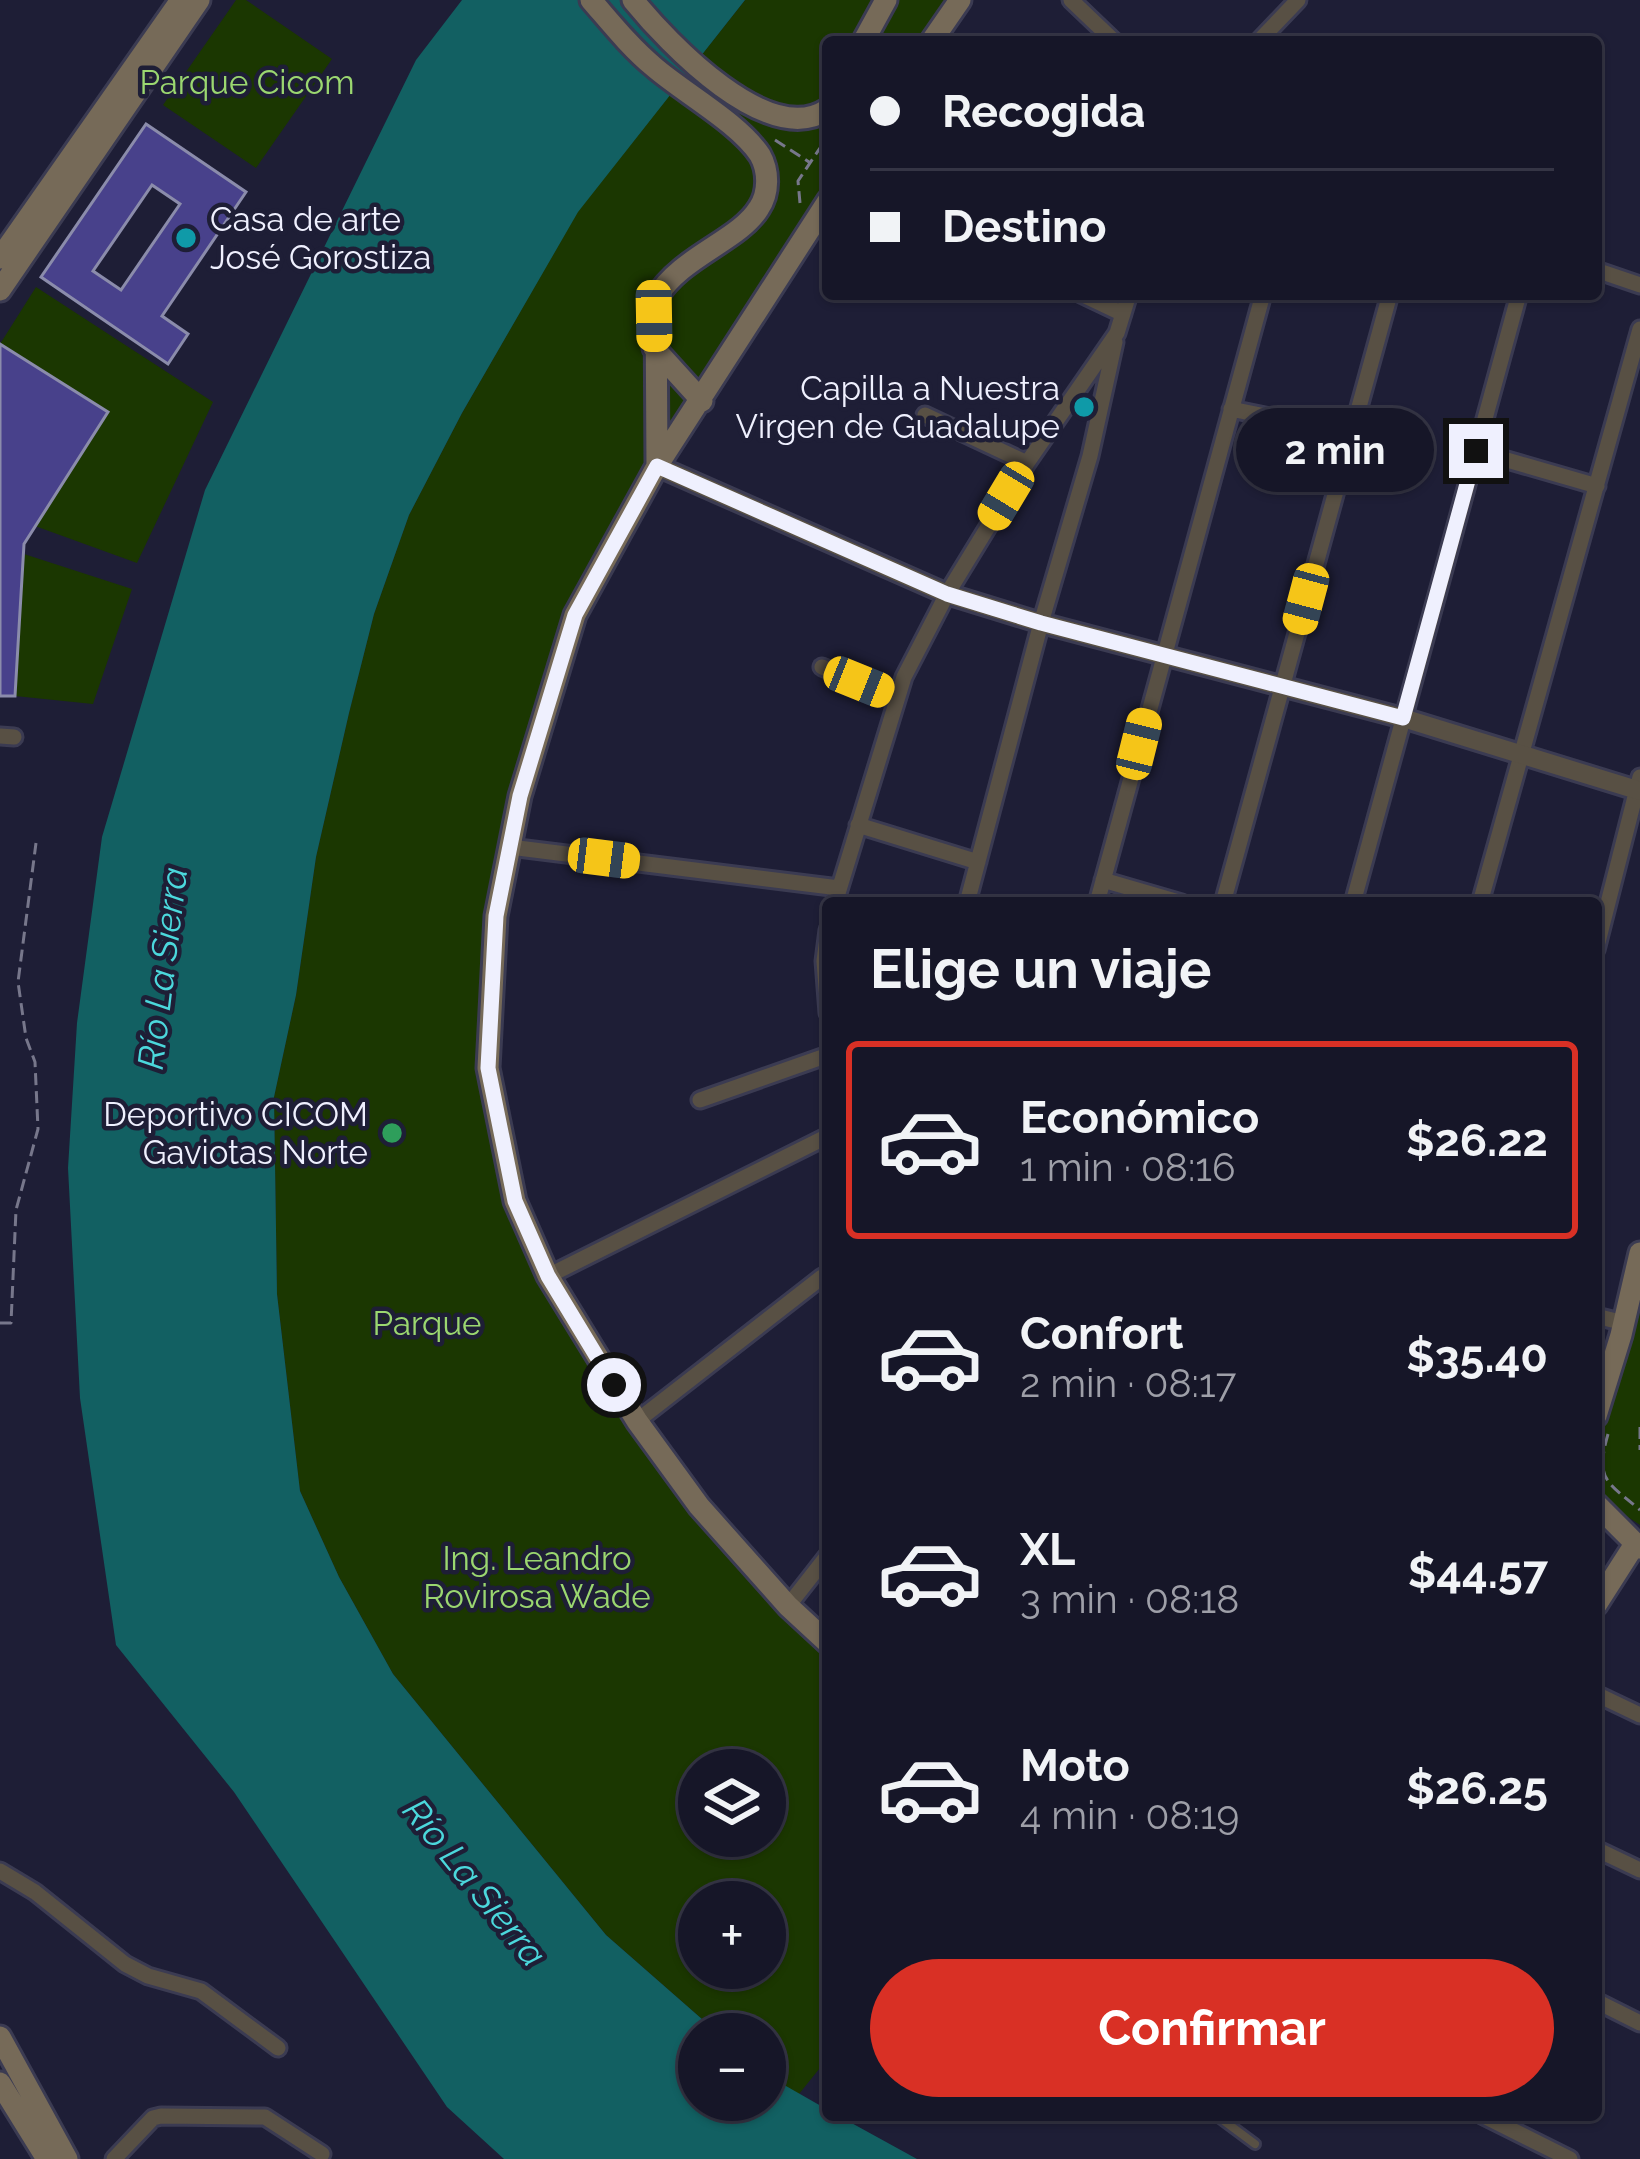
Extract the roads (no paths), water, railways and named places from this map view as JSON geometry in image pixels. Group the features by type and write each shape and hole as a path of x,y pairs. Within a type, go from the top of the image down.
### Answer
{"main road":[{"path":"0,290 6,254 181,0"},
{"path":"6,254 199,0"},
{"path":"590,0 650,64 738,133 764,164 765,194 748,221 664,286 656,298 657,466"},
{"path":"633,0 696,64 755,108 791,120 822,112"},
{"path":"866,36 886,0"},
{"path":"934,36 953,2"},
{"path":"822,212 657,466 575,615 520,796 496,916 488,1068 515,1201 548,1276 637,1421 699,1506 822,1637"},
{"path":"654,348 702,401"},
{"path":"1604,1419 1640,1253"},
{"path":"1602,1510 1637,1546 1602,1597"},
{"path":"0,2037 67,2159"},
{"path":"0,2083 47,2159"}],"street":[{"path":"1071,0 1109,36"},
{"path":"1264,36 1298,0"},
{"path":"1602,272 1640,285"},
{"path":"1094,300 1123,314"},
{"path":"969,897 1090,456 1127,300"},
{"path":"1098,897 1261,300"},
{"path":"1225,897 1388,300"},
{"path":"1356,897 1518,300"},
{"path":"1482,897 1640,329"},
{"path":"510,847 837,895 896,697 947,594 1027,464 1117,333"},
{"path":"1231,409 1352,434"},
{"path":"925,416 1027,464"},
{"path":"1476,451 1597,486"},
{"path":"657,466 947,594 1639,786 1602,927"},
{"path":"822,667 896,697"},
{"path":"858,825 978,862"},
{"path":"1103,880 1161,897"},
{"path":"700,1100 822,1057"},
{"path":"548,1276 822,1139"},
{"path":"637,1421 822,1277"},
{"path":"1602,1318 1624,1323"},
{"path":"788,1606 822,1564"},
{"path":"1602,1697 1640,1715"},
{"path":"1602,1852 1640,1870"},
{"path":"0,1871 35,1892 125,1964 148,1976 201,1991 278,2048"},
{"path":"1602,2004 1640,2023"},
{"path":"113,2159 153,2118 161,2116 265,2117 322,2154"},
{"path":"1494,2121 1570,2159"}],"lane":[{"path":"1224,2121 1256,2144"}],"water":[{"name":"Río La Sierra","path":"462,0 745,0 578,212 409,515 374,614 349,713 316,857 296,995 274,1097 277,1294 300,1491 339,1577 393,1674 606,1935 695,2013 678,2013 678,2121 786,2121 786,2086 822,2107 822,2121 848,2121 917,2159 504,2159 447,2107 234,1792 116,1645 80,1398 68,1168 77,1023 102,837 205,490 416,60"}],"place":[{"name":"Casa de arte José Gorostiza","path":"186,238"},
{"name":"Capilla a Nuestra Virgen de Guadalupe","path":"1084,407"},
{"name":"Deportivo CICOM Gaviotas Norte","path":"392,1133"}],"park label":[{"name":"Parque Cicom","path":"247,82"},
{"name":"Parque","path":"427,1323"},
{"name":"Ing. Leandro Rovirosa Wade","path":"537,1577"}]}
